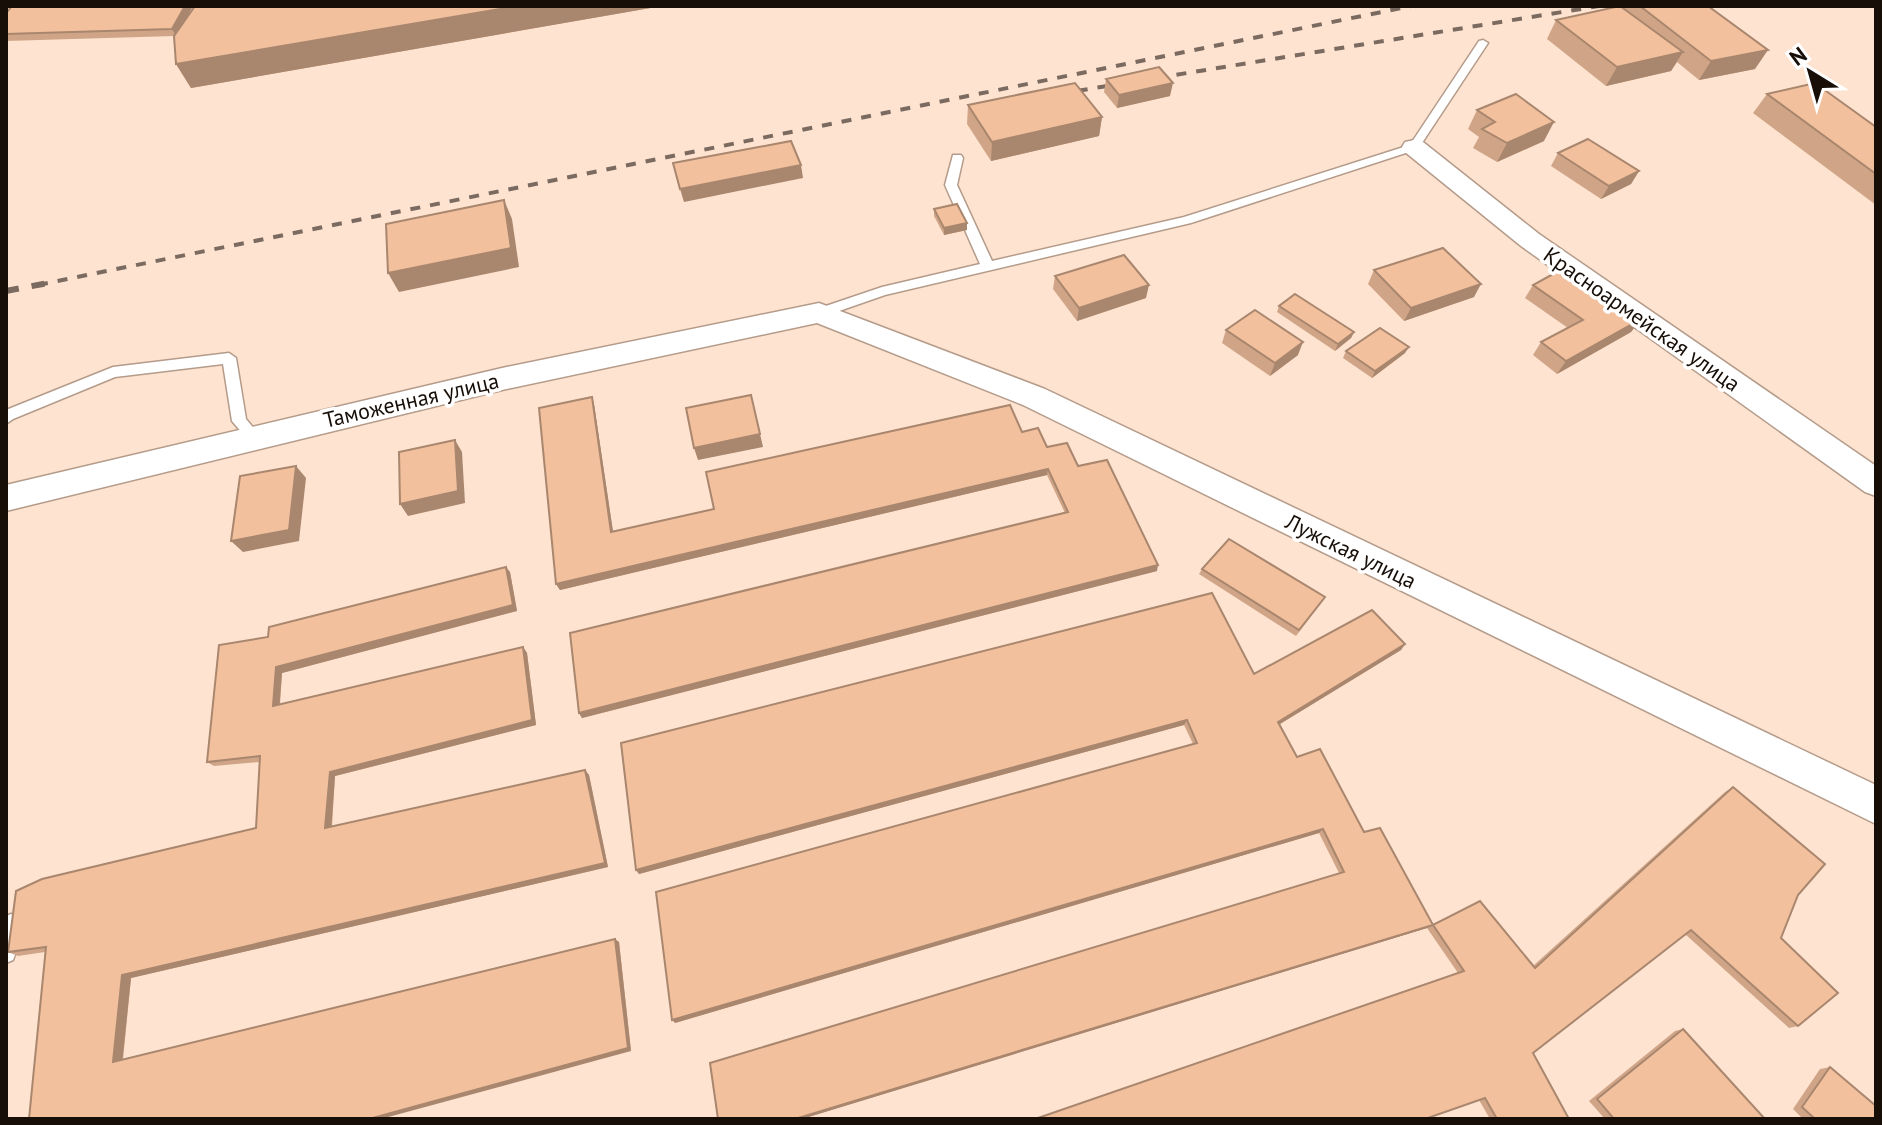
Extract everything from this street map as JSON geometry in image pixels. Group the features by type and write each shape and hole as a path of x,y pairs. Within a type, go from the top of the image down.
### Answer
{"street":[{"name":"Красноармейская улица","path":"1414,147 1530,240 1876,483"},
{"name":"Таможенная улица","path":"6,498 502,379 819,313"},
{"name":"Лужская улица","path":"819,313 1034,397 1876,805"}],"lane":[{"path":"819,313 882,291 1187,220 1414,147 1483,43"},
{"path":"957,158 951,185 987,265"},
{"path":"6,419 8,415 113,372 229,358 239,421 254,437"},
{"path":"6,926 11,924 6,953"}],"building":[{"path":"12,6 185,6 172,29 6,34 6,13"},
{"path":"195,6 518,6 176,64 174,36"},
{"path":"1620,6 1683,52 1617,67 1556,20"},
{"path":"1640,6 1708,6 1768,50 1711,61"},
{"path":"1159,67 1173,83 1119,95 1106,79"},
{"path":"1075,83 1102,117 992,142 968,105"},
{"path":"1815,83 1876,127 1876,174 1767,94"},
{"path":"1516,94 1554,122 1507,143 1482,129 1495,122 1477,110"},
{"path":"1588,139 1639,171 1609,186 1558,153"},
{"path":"791,141 801,165 680,189 673,163"},
{"path":"504,200 511,248 388,273 386,224"},
{"path":"957,204 967,223 944,228 934,209"},
{"path":"1443,248 1481,284 1411,308 1374,270"},
{"path":"1124,255 1149,285 1079,308 1055,276"},
{"path":"1564,268 1641,319 1566,361 1541,342 1583,320 1533,285"},
{"path":"1295,294 1354,332 1338,344 1279,306"},
{"path":"1255,310 1303,342 1275,363 1226,330"},
{"path":"1380,328 1409,347 1375,371 1346,351"},
{"path":"751,395 760,434 694,448 686,408"},
{"path":"592,397 611,532 714,509 706,472 1010,405 1022,432 1038,428 1047,447 1067,443 1078,466 1107,460 1158,565 579,713 570,633 1068,512 1048,469 556,584 539,408"},
{"path":"455,440 458,491 400,504 399,452"},
{"path":"296,466 289,530 231,541 240,476"},
{"path":"1229,539 1325,597 1299,630 1202,569"},
{"path":"506,567 513,605 276,667 273,706 523,647 532,720 330,772 325,828 585,770 605,863 122,975 113,1062 615,939 628,1048 369,1119 29,1119 46,947 8,952 16,891 42,879 256,828 260,756 207,762 219,645 268,637 269,627"},
{"path":"1212,593 1254,674 1372,610 1405,644 1278,722 1297,757 1320,749 1364,832 1380,828 1433,925 795,1119 718,1119 710,1063 1344,872 1323,829 672,1020 656,892 1197,743 1187,720 636,870 621,743"},
{"path":"1733,787 1825,864 1798,895 1781,938 1838,993 1798,1026 1691,930 1533,1053 1569,1119 1497,1119 1485,1098 1425,1119 1035,1119 1464,971 1433,925 1480,901 1535,968"},
{"path":"1683,1029 1765,1119 1614,1119 1597,1099"},
{"path":"1830,1067 1876,1106 1876,1119 1815,1119 1802,1107"}],"railway":[{"path":"45,283 1411,6"},
{"path":"1058,94 1599,6"},
{"path":"6,291 45,283"},
{"path":"38,285 45,283"}]}
